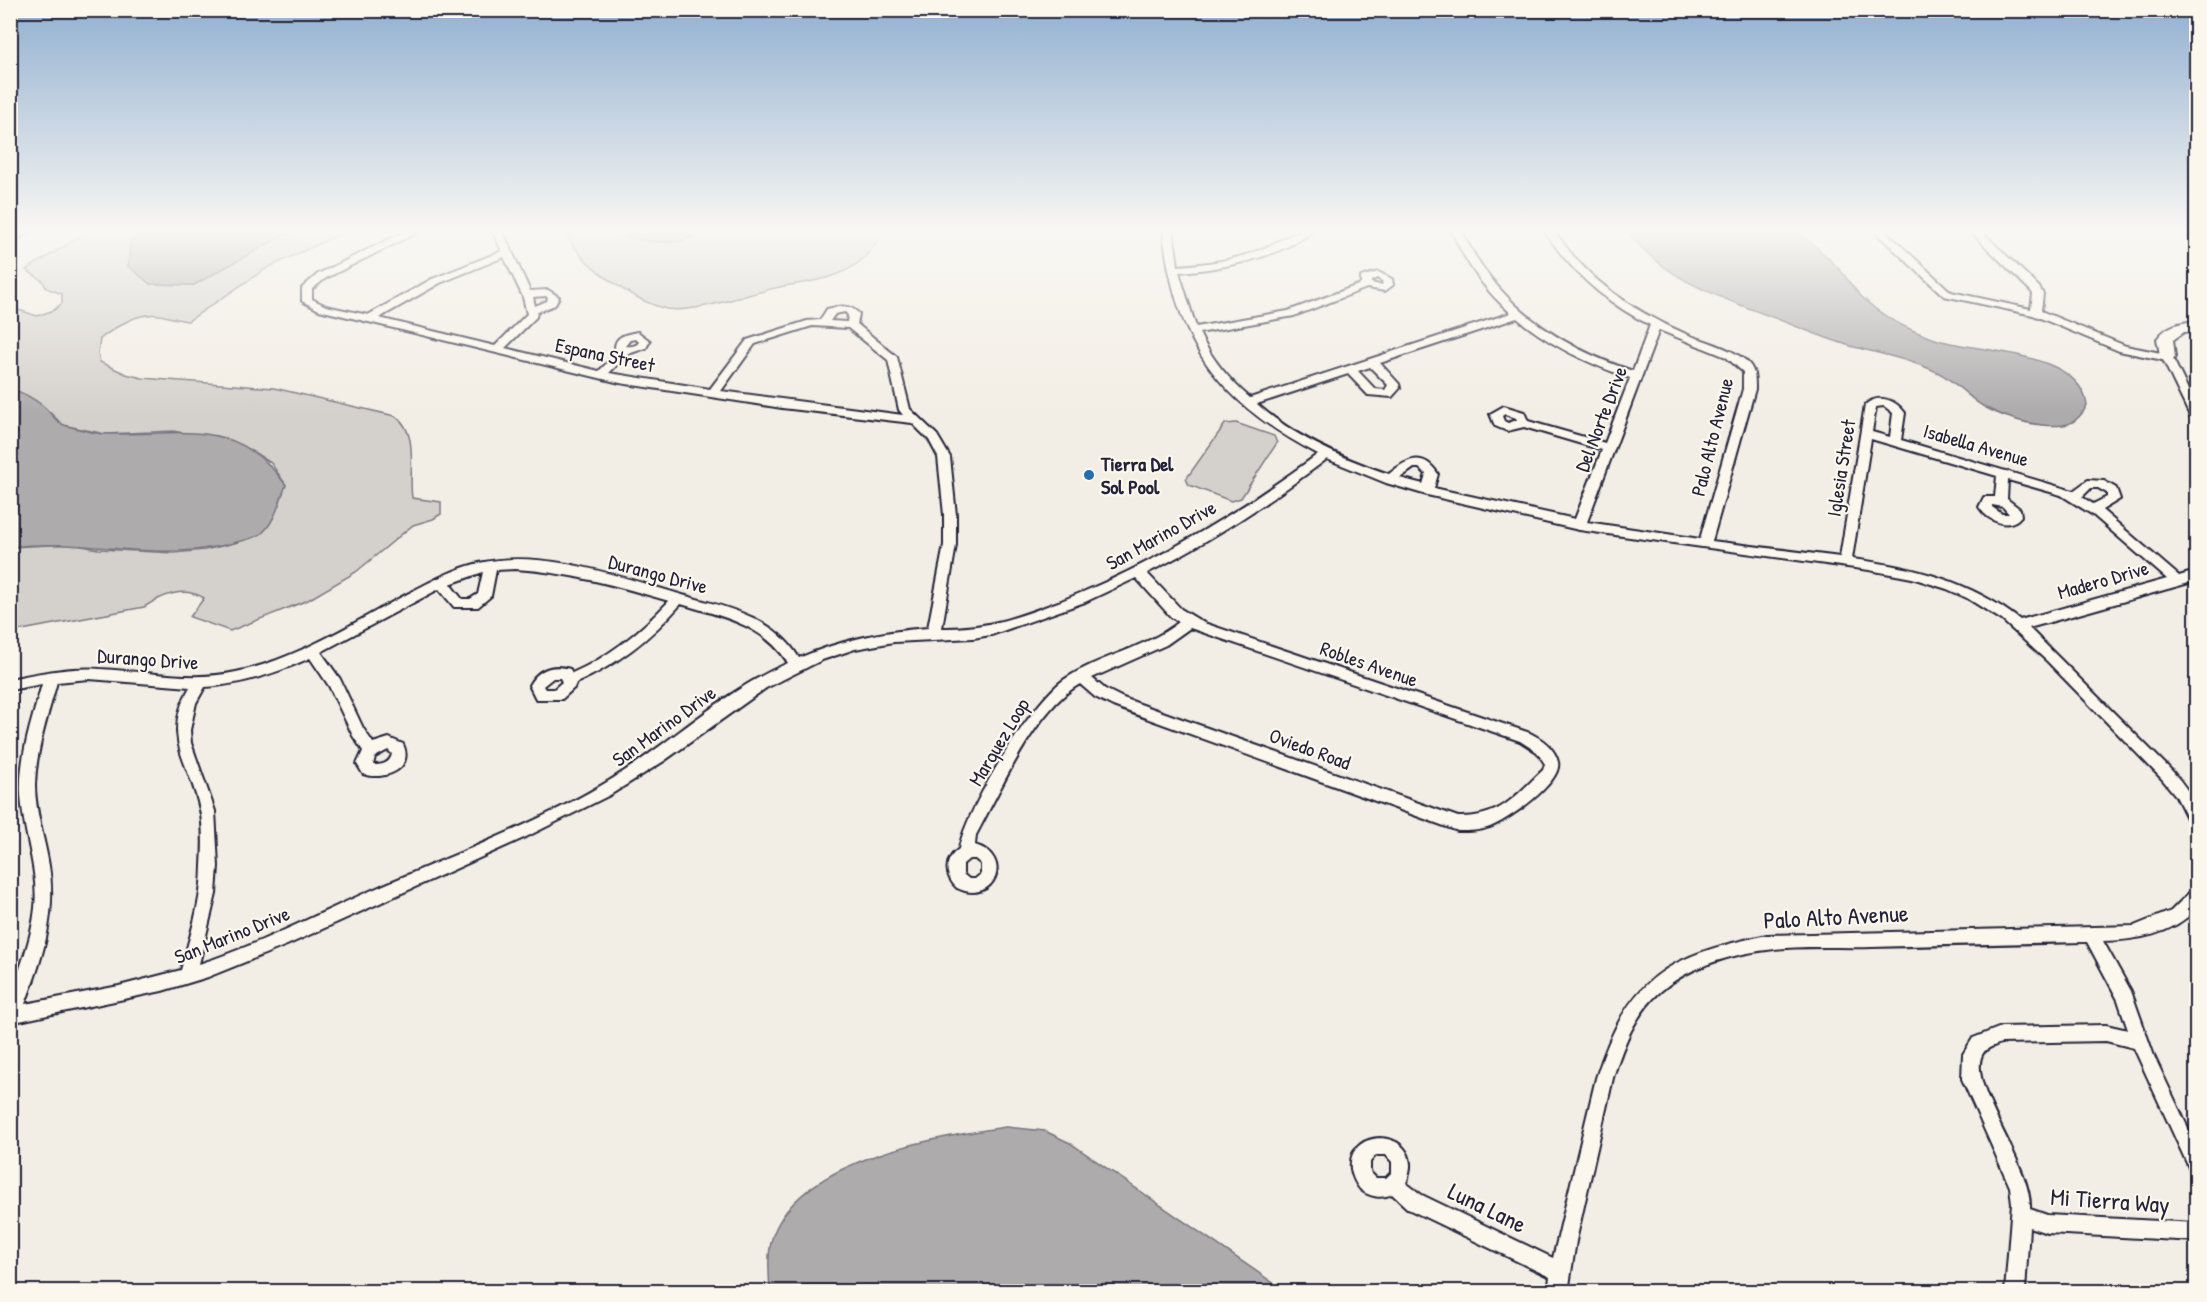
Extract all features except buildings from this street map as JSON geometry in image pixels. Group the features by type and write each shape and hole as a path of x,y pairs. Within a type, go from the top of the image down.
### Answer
{"street":[{"name":"Espana Street","path":"306,291 305,296 312,304 602,374 714,393 914,420"},
{"path":"370,318 419,291"},
{"path":"498,349 532,315 525,291"},
{"path":"1181,291 1192,331 1208,359 1247,403 1299,440 1326,454 1390,480 1427,491 1579,526 1902,572 1952,585 1984,602 2020,626 2167,775 2181,792 2196,821"},
{"path":"1192,331 1290,314 1352,291"},
{"path":"1498,291 1520,314 1581,356 1636,376"},
{"name":"Palo Alto Avenue","path":"1604,291 1656,324 1738,359 1749,371 1750,379 1706,544"},
{"path":"1943,291 1963,299 2036,313 2076,327 2120,348 2167,357"},
{"path":"2036,291 2038,294 2036,313"},
{"path":"526,294 548,293 554,297 550,303 531,311"},
{"path":"1247,403 1520,314"},
{"path":"714,393 751,342 771,334 824,322 851,325 893,359 905,410 940,448 950,515 950,545 934,633"},
{"name":"Del Norte Drive","path":"1579,526 1656,324"},
{"path":"2196,326 2172,331 2165,339 2167,357 2196,416"},
{"path":"602,374 626,350"},
{"path":"1350,369 1372,392 1388,394 1394,388 1393,384 1372,362"},
{"name":"Iglesia Street","path":"1845,563 1871,405 1886,403 1899,413 1895,442"},
{"path":"1522,423 1609,448"},
{"name":"Isabella Avenue","path":"1867,434 2049,486 2074,497 2093,509 2177,581"},
{"name":"San Marino Drive","path":"11,1015 121,994 188,975 252,951 474,853 606,790 642,768 756,685 796,664 871,640 934,633 975,634 996,629 1139,573 1270,495 1326,454"},
{"path":"1390,480 1406,465 1425,466 1432,474 1427,491"},
{"path":"2001,500 2003,473"},
{"path":"2074,497 2088,484 2100,484 2112,491 2114,499 2093,509"},
{"path":"441,582 455,601 465,605 472,604 484,596 491,566"},
{"name":"Durango Drive","path":"10,685 51,677 101,674 160,682 200,682 257,673 313,651 458,574 491,566 525,566 583,574 723,611 758,626 783,644 796,664"},
{"name":"Robles Avenue","path":"1139,573 1188,622 1541,745 1548,753 1552,764 1549,773 1524,795"},
{"name":"Madero Drive","path":"2020,626 2196,576"},
{"path":"569,680 592,671 611,659 640,637 678,599"},
{"name":"Marquez Loop","path":"966,853 969,834 1039,713 1056,693 1081,677 1158,643 1188,622"},
{"path":"313,651 335,683 358,732 371,751"},
{"path":"11,1015 30,970 43,918 45,892 32,826 28,786 29,767 51,677"},
{"name":"Oviedo Road","path":"1081,677 1100,693 1118,702 1458,825 1488,824 1499,819 1524,795"},
{"path":"188,975 208,894 210,866 208,811 184,743 183,729 189,702 200,682"},
{"name":"Palo Alto Avenue","path":"1558,1292 1611,1056 1633,1010 1652,990 1679,969 1740,948 1767,942 2134,933 2154,928 2185,912 2196,897"},
{"path":"2091,934 2126,997 2139,1041 2196,1164"},
{"path":"2015,1292 2019,1186 1971,1079 1972,1054 1979,1044 2001,1035 2106,1033 2139,1041"},
{"name":"Luna Lane","path":"1395,1185 1415,1202 1561,1272"},
{"name":"Mi Tierra Way","path":"2019,1215 2048,1224 2196,1233"}],"shaded area":[{"path":"53,291 233,291 188,321 152,315 135,318 113,329 100,339 98,353 100,362 126,374 142,378 274,388 395,416 408,432 412,498 441,502 441,514 413,525 356,572 308,600 230,631 190,617 204,598 196,594 181,592 158,599 144,607 11,632 11,547 71,544 98,549 174,553 205,550 238,542 286,485 271,463 249,449 174,431 105,434 63,425 42,405 11,389 10,307 37,316 54,310 62,303 62,294"},
{"path":"626,291 764,291 705,306 678,310 654,305"},
{"path":"1707,291 1856,291 1888,317 1935,339 2023,356 2046,363 2066,373 2080,387 2087,405 2079,417 2069,424 2050,426 2018,420 1981,405 1937,372 1907,361 1831,340"},
{"path":"11,389 35,400 63,425 82,430 108,434 205,434 227,439 247,448 267,463 286,485 273,518 258,536 202,549 147,551 66,545 11,547"},
{"path":"1236,423 1274,436 1277,443 1241,498 1231,501 1189,485 1186,479 1225,424"},
{"path":"1006,1127 1045,1131 1070,1143 1285,1291 770,1291 769,1251 776,1228 793,1204 816,1184 845,1168 877,1155 945,1137"}],"place":[{"name":"Tierra Del Sol Pool","path":"1089,475"}]}
